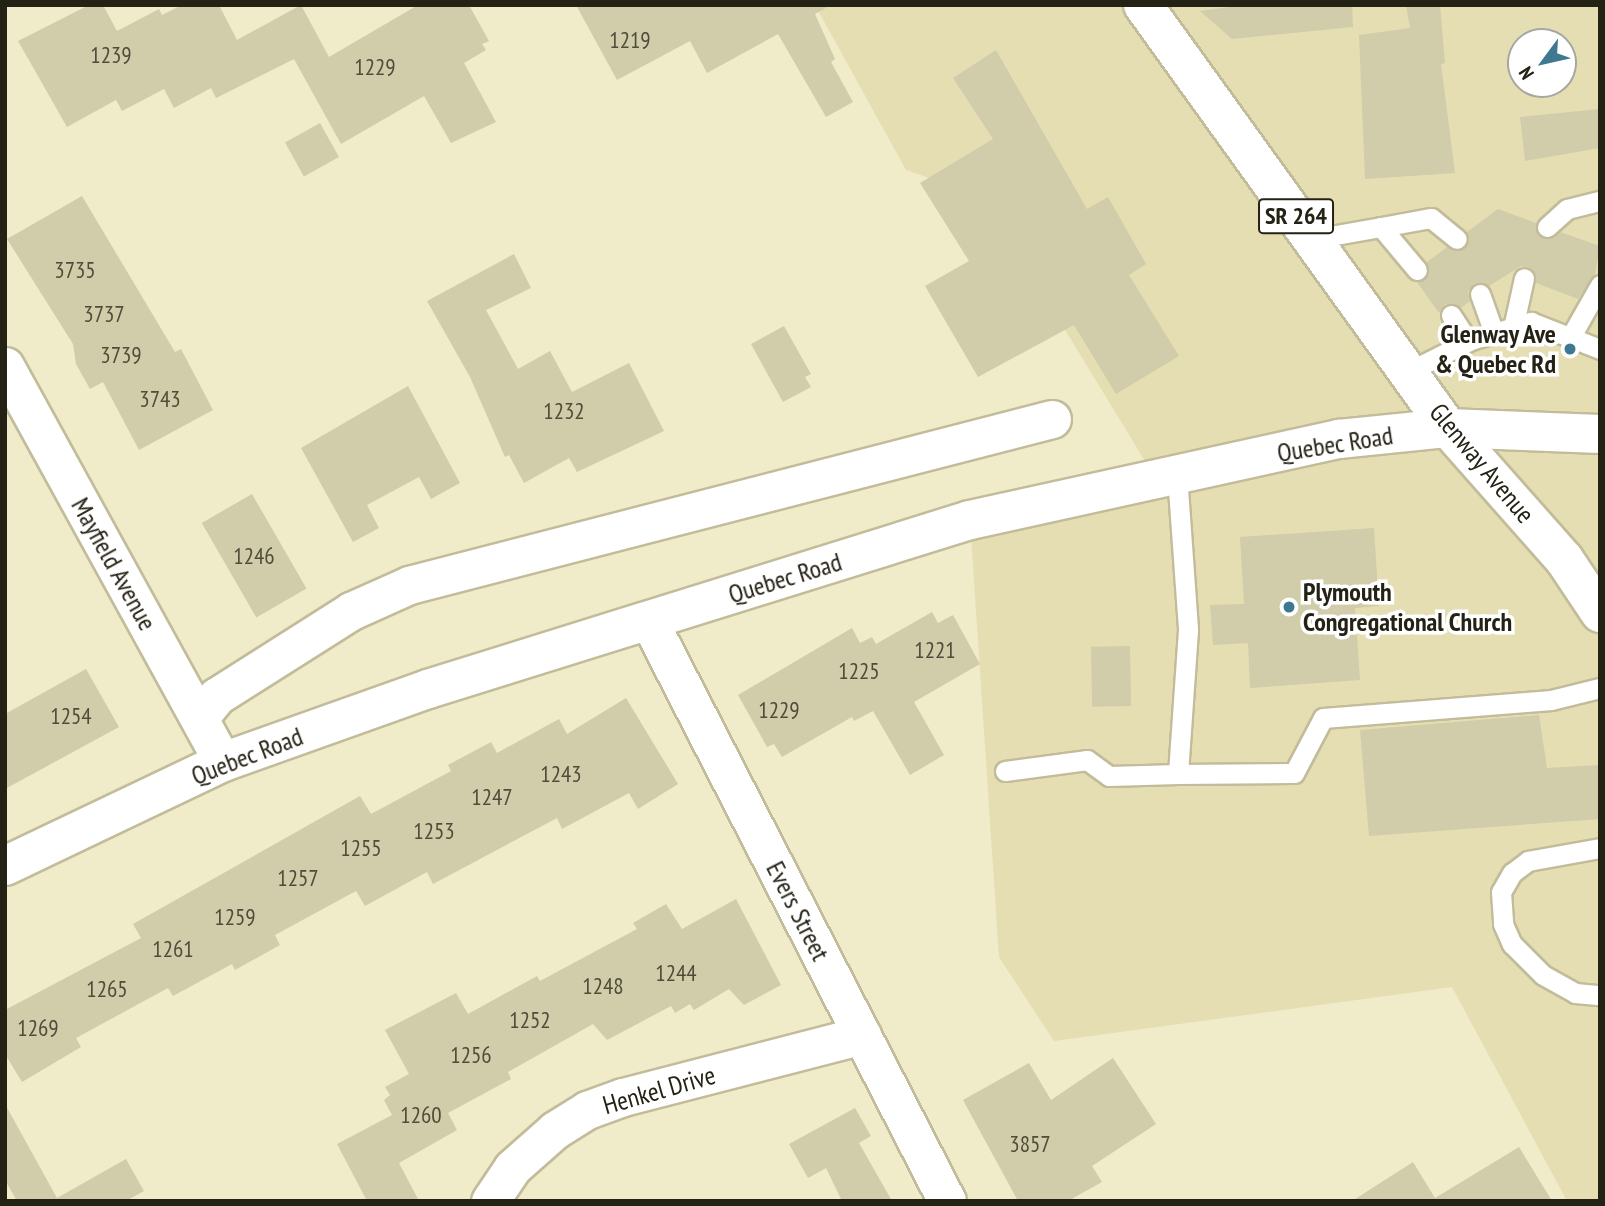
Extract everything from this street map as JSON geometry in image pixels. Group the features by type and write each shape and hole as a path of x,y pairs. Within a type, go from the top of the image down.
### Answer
{"street":[{"name":"Glenway Avenue","path":"1143,5 1448,428 1564,559 1600,613"},
{"name":"Mayfield Avenue","path":"5,366 223,762"},
{"name":"Quebec Road","path":"199,718 217,696 306,639 351,611 409,586 1052,419"},
{"name":"Quebec Road","path":"5,866 223,762 428,689 971,520 1339,439 1448,428 1600,435"},
{"name":"Evers Street","path":"649,621 947,1201"},
{"name":"Henkel Drive","path":"489,1201 512,1168 555,1130 587,1111 623,1097 862,1035"}],"lane":[{"path":"1547,227 1567,209 1600,201"},
{"path":"1313,239 1431,218 1457,239"},
{"path":"1381,228 1417,270"},
{"path":"1513,328 1524,278"},
{"path":"1570,338 1600,285"},
{"path":"1479,294 1494,333"},
{"path":"1451,315 1468,341"},
{"path":"1408,372 1468,341 1531,322 1600,349"},
{"path":"1177,475 1188,630 1178,774"},
{"path":"1005,771 1087,760 1110,776 1294,773 1323,718 1550,700 1600,688"},
{"path":"1600,848 1528,861 1512,873 1501,892 1503,924 1512,944 1544,975 1574,993 1600,995"}],"shaded area":[{"path":"815,5 1600,5 1600,1201 1567,1201 1452,987 1054,1041 999,957 970,520 1156,479 984,197 906,170"}],"building":[{"path":"89,5 103,5 117,31 159,9 162,15 182,5 219,5 237,40 301,5 329,57 418,5 469,5 489,41 482,44 486,50 464,63 496,122 451,143 424,96 341,144 294,59 216,98 211,88 174,108 164,89 122,111 116,100 67,127 18,41"},
{"path":"576,5 831,5 815,14 835,59 831,62 853,102 826,117 778,34 707,73 690,41 617,80"},
{"path":"1244,5 1352,5 1353,27 1232,39 1200,11"},
{"path":"1406,5 1440,5 1445,63 1441,64 1455,173 1365,179 1359,35 1410,28"},
{"path":"996,50 1087,209 1108,197 1146,264 1129,275 1179,356 1116,394 1074,325 978,377 925,286 969,261 920,183 993,139 953,78"},
{"path":"1600,109 1600,148 1525,161 1520,117"},
{"path":"320,123 339,157 304,177 285,142"},
{"path":"82,196 175,352 181,349 213,410 139,450 103,382 90,389 76,364 73,344 7,239"},
{"path":"1498,209 1536,223 1543,238 1560,232 1600,246 1595,274 1578,299 1536,283 1533,269 1521,266 1489,286 1475,283 1468,291 1470,301 1461,308 1445,304 1439,313 1417,282 1428,275 1427,262 1447,247 1456,251 1466,247 1467,232"},
{"path":"514,254 531,288 486,310 518,369 550,351 572,392 629,363 664,431 577,472 569,458 524,483 509,455 505,457 470,377 427,301"},
{"path":"784,326 811,374 805,377 811,387 783,402 751,344"},
{"path":"408,386 460,483 431,499 419,477 367,505 379,528 353,542 301,448"},
{"path":"252,494 306,588 256,617 202,523"},
{"name":"Plymouth Congregational Church","path":"1374,528 1379,606 1355,608 1360,680 1250,688 1248,643 1213,645 1210,605 1244,604 1240,537"},
{"path":"932,612 938,623 953,615 980,664 914,702 944,755 910,775 873,711 854,721 852,717 782,757 774,744 767,747 738,695 852,628 860,643 872,637 876,644"},
{"path":"1130,646 1131,706 1092,707 1091,647"},
{"path":"86,669 119,727 5,789 5,714"},
{"path":"626,698 678,784 638,809 629,793 562,829 557,818 433,884 427,872 365,906 356,891 275,935 280,945 235,970 232,964 173,996 168,988 76,1038 81,1047 22,1082 5,1054 5,1010 141,938 133,924 360,796 371,814 451,771 448,765 491,742 497,753 559,719 567,734"},
{"path":"1539,715 1547,768 1600,765 1600,819 1369,836 1360,730"},
{"path":"736,899 781,985 744,1005 729,989 694,1010 690,1004 675,1013 671,1006 607,1040 593,1024 508,1072 511,1079 448,1113 457,1130 399,1163 419,1201 367,1201 337,1144 392,1115 384,1100 390,1095 385,1087 409,1074 385,1030 456,993 468,1014 537,976 540,981 637,929 633,923 666,904 682,929"},
{"path":"1113,1058 1156,1124 1092,1166 1102,1182 1068,1201 1018,1201 963,1100 1029,1063 1051,1100"},
{"path":"5,1104 57,1198 126,1159 144,1191 126,1201 17,1201 5,1180"},
{"path":"855,1108 871,1136 859,1143 892,1201 842,1201 826,1168 808,1178 789,1144"},
{"path":"1519,1147 1552,1201 1352,1201 1413,1162 1435,1198"}],"place":[{"name":"Glenway Ave & Quebec Rd","path":"1570,349"},
{"name":"Plymouth Congregational Church","path":"1289,607"}]}
